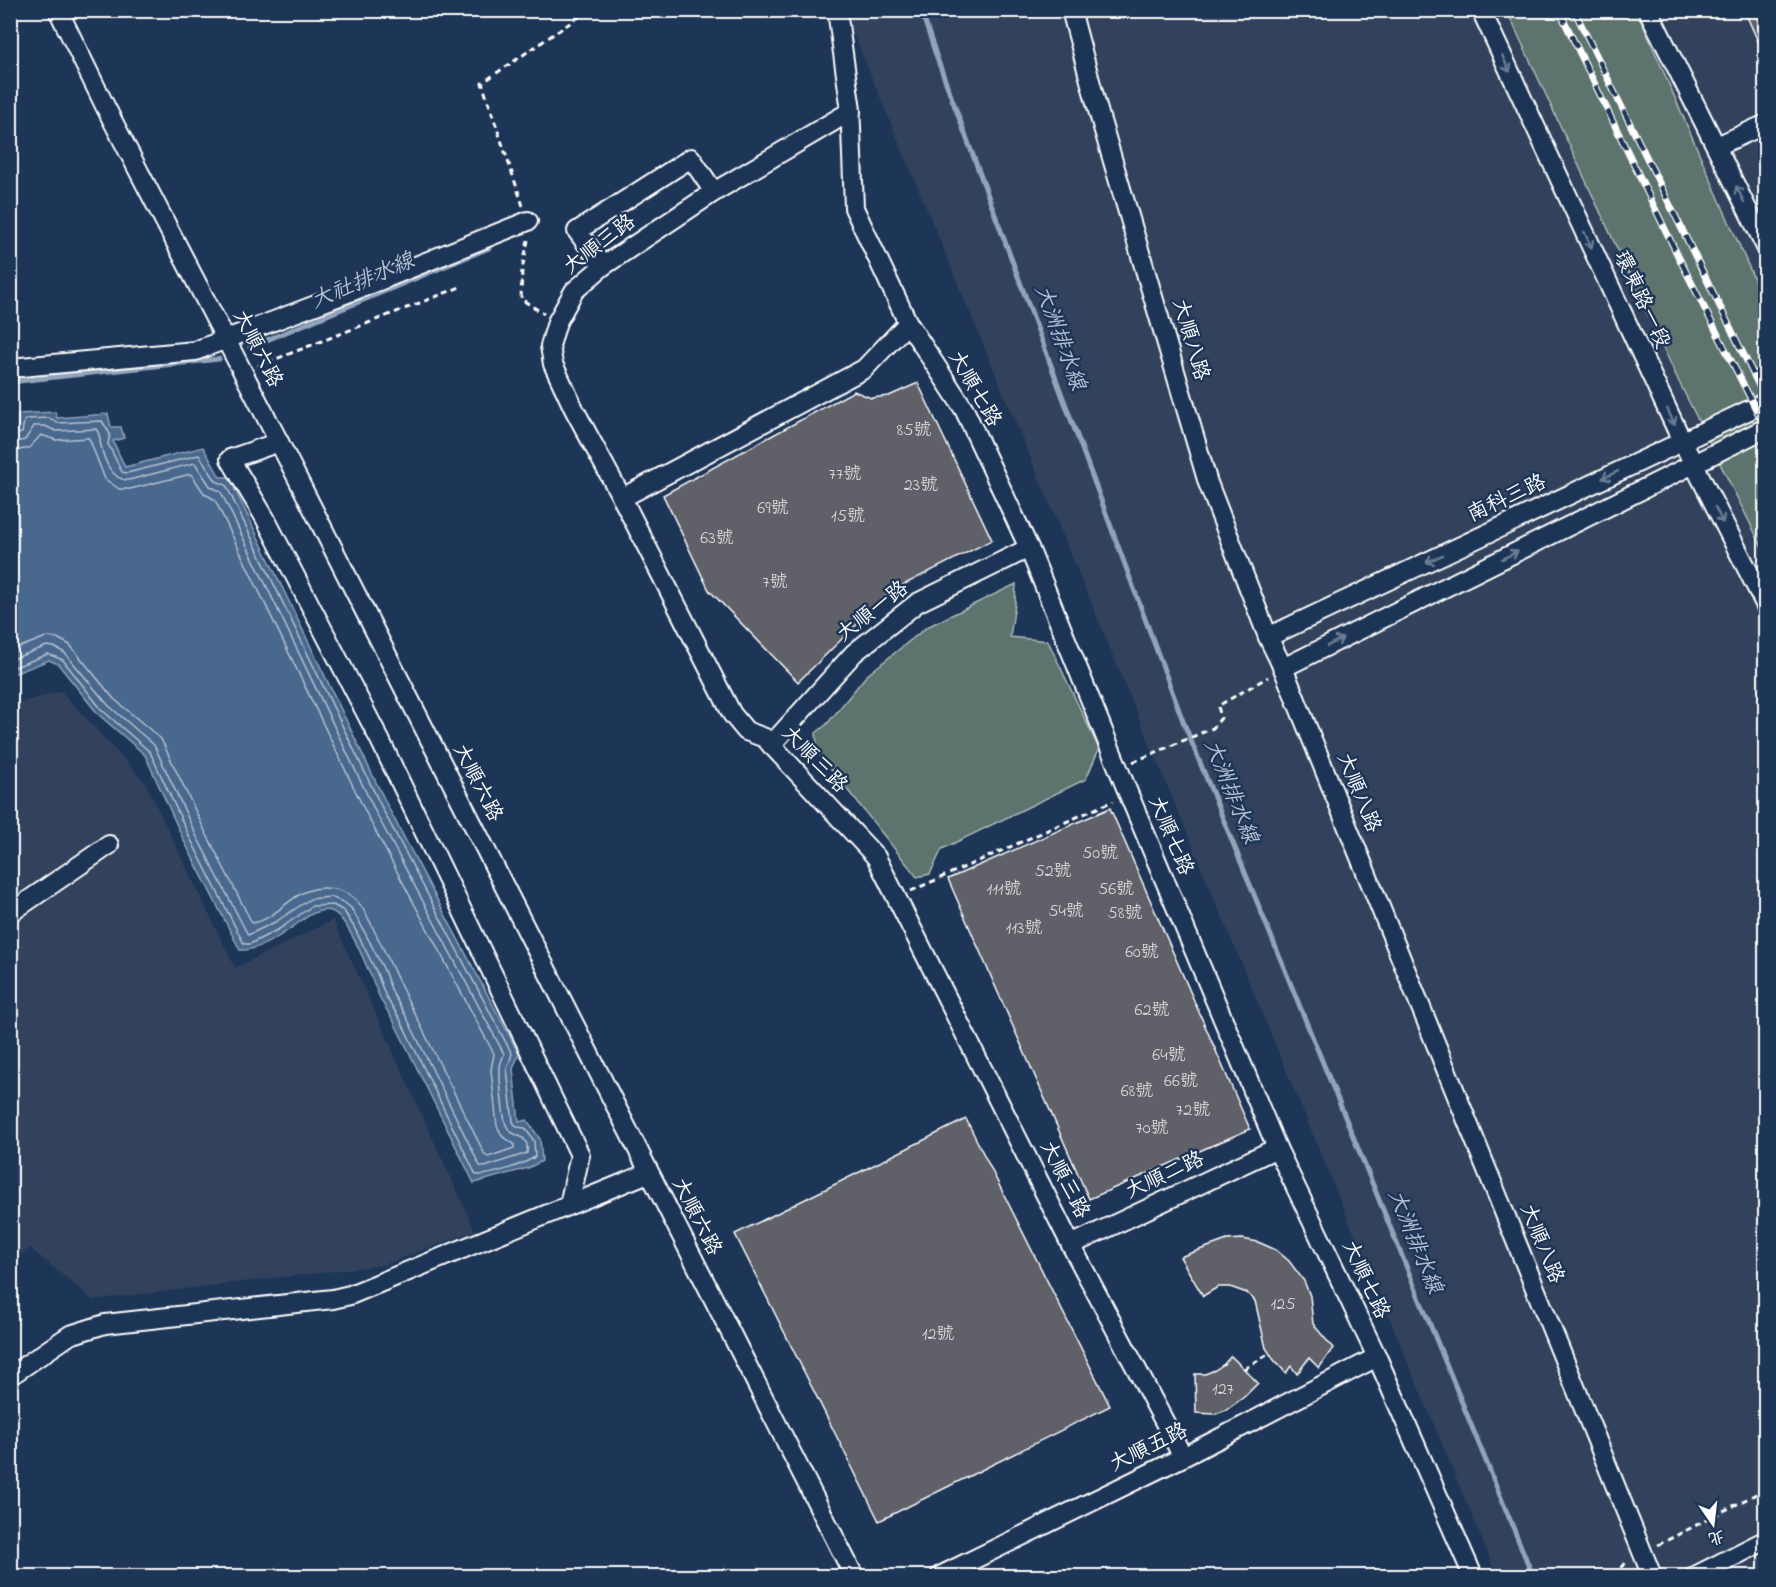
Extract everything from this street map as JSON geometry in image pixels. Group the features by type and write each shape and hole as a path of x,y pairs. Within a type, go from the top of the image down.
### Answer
{"street":[{"name":"大順六路","path":"58,10 854,1576"},
{"name":"大順七路","path":"839,10 851,111 854,208 908,323 964,409 1029,548 1129,795 1278,1148 1377,1357 1473,1576"},
{"name":"大順八路","path":"1071,10 1099,114 1208,483 1635,1556 1652,1576"},
{"name":"環東路一段","path":"1482,10 1692,464 1766,606"},
{"path":"1648,10 1766,247"},
{"name":"大順三路","path":"851,111 714,192 603,266 574,291 557,322 550,346 553,364 732,714 746,731 765,738 876,857 1071,1245 1183,1457"},
{"path":"1717,146 1766,124"},
{"path":"603,266 577,231 691,158 714,192"},
{"path":"10,368 195,351 528,221"},
{"path":"622,498 864,369 908,323"},
{"name":"南科三路","path":"1268,637 1766,402"},
{"path":"1283,668 1766,428"},
{"path":"279,441 230,459 265,518 380,740 580,1155 569,1205"},
{"name":"大順一路","path":"771,745 854,653 917,603 1029,548"},
{"path":"10,913 109,845"},
{"name":"大順二路","path":"1071,1245 1278,1148"},
{"path":"10,1376 70,1335 105,1324 333,1299 648,1173"},
{"name":"大順五路","path":"940,1576 1183,1457 1377,1357"},
{"path":"1695,1576 1766,1540"}],"path":[{"path":"557,322 521,299 522,270 531,229 482,82 589,10"},
{"path":"243,372 463,286"},
{"path":"1134,762 1213,728 1221,718 1218,706 1283,668"},
{"path":"896,898 1129,795"},
{"path":"1244,1369 1270,1353"},
{"path":"1615,1576 1635,1556 1766,1489"}],"shaded area":[{"path":"844,11 1765,11 1765,1576 1497,1576"},
{"path":"61,691 145,782 235,968 333,920 475,1231 383,1265 93,1300 30,1248 11,1261 11,705"}],"green space":[{"path":"1507,11 1637,11 1765,304 1765,553 1680,384"},
{"path":"1016,584 1010,637 1048,641 1099,749 1086,779 942,849 930,874 917,877 822,758 817,747 816,733 827,724 866,676 927,627"}],"water":[{"path":"55,412 57,418 108,414 111,427 121,427 124,438 113,441 125,467 203,447 220,477 229,477 388,807 519,1054 513,1069 519,1122 527,1120 540,1139 542,1161 528,1168 474,1183 382,1001 352,936 338,915 325,910 314,913 266,944 253,949 240,950 184,841 145,755 98,714 58,664 49,660 11,675 11,430 18,429 18,414"}],"building":[{"path":"1744,10 1766,10 1766,59"},
{"path":"918,383 992,540 891,591 798,682 709,590 663,495 854,391 871,398 889,396"},
{"path":"1110,808 1250,1129 1089,1199 948,879"},
{"path":"966,1119 1110,1406 879,1521 735,1234"},
{"path":"1242,1239 1258,1242 1276,1250 1289,1261 1304,1281 1310,1296 1313,1324 1333,1348 1319,1368 1309,1358 1297,1374 1291,1366 1286,1373 1266,1348 1255,1301 1247,1293 1230,1287 1218,1287 1203,1296 1180,1257 1227,1240"},
{"path":"1231,1356 1258,1383 1226,1410 1216,1414 1196,1413 1195,1374 1205,1374 1215,1370"}],"waterway":[{"name":"大洲排水線","path":"921,10 1183,721 1533,1576"},
{"name":"大社排水線","path":"250,347 489,248"},
{"name":"大社排水線","path":"10,382 219,359"}],"railway":[{"path":"1559,10 1678,256 1766,429"},
{"path":"1574,10 1766,400"}]}
